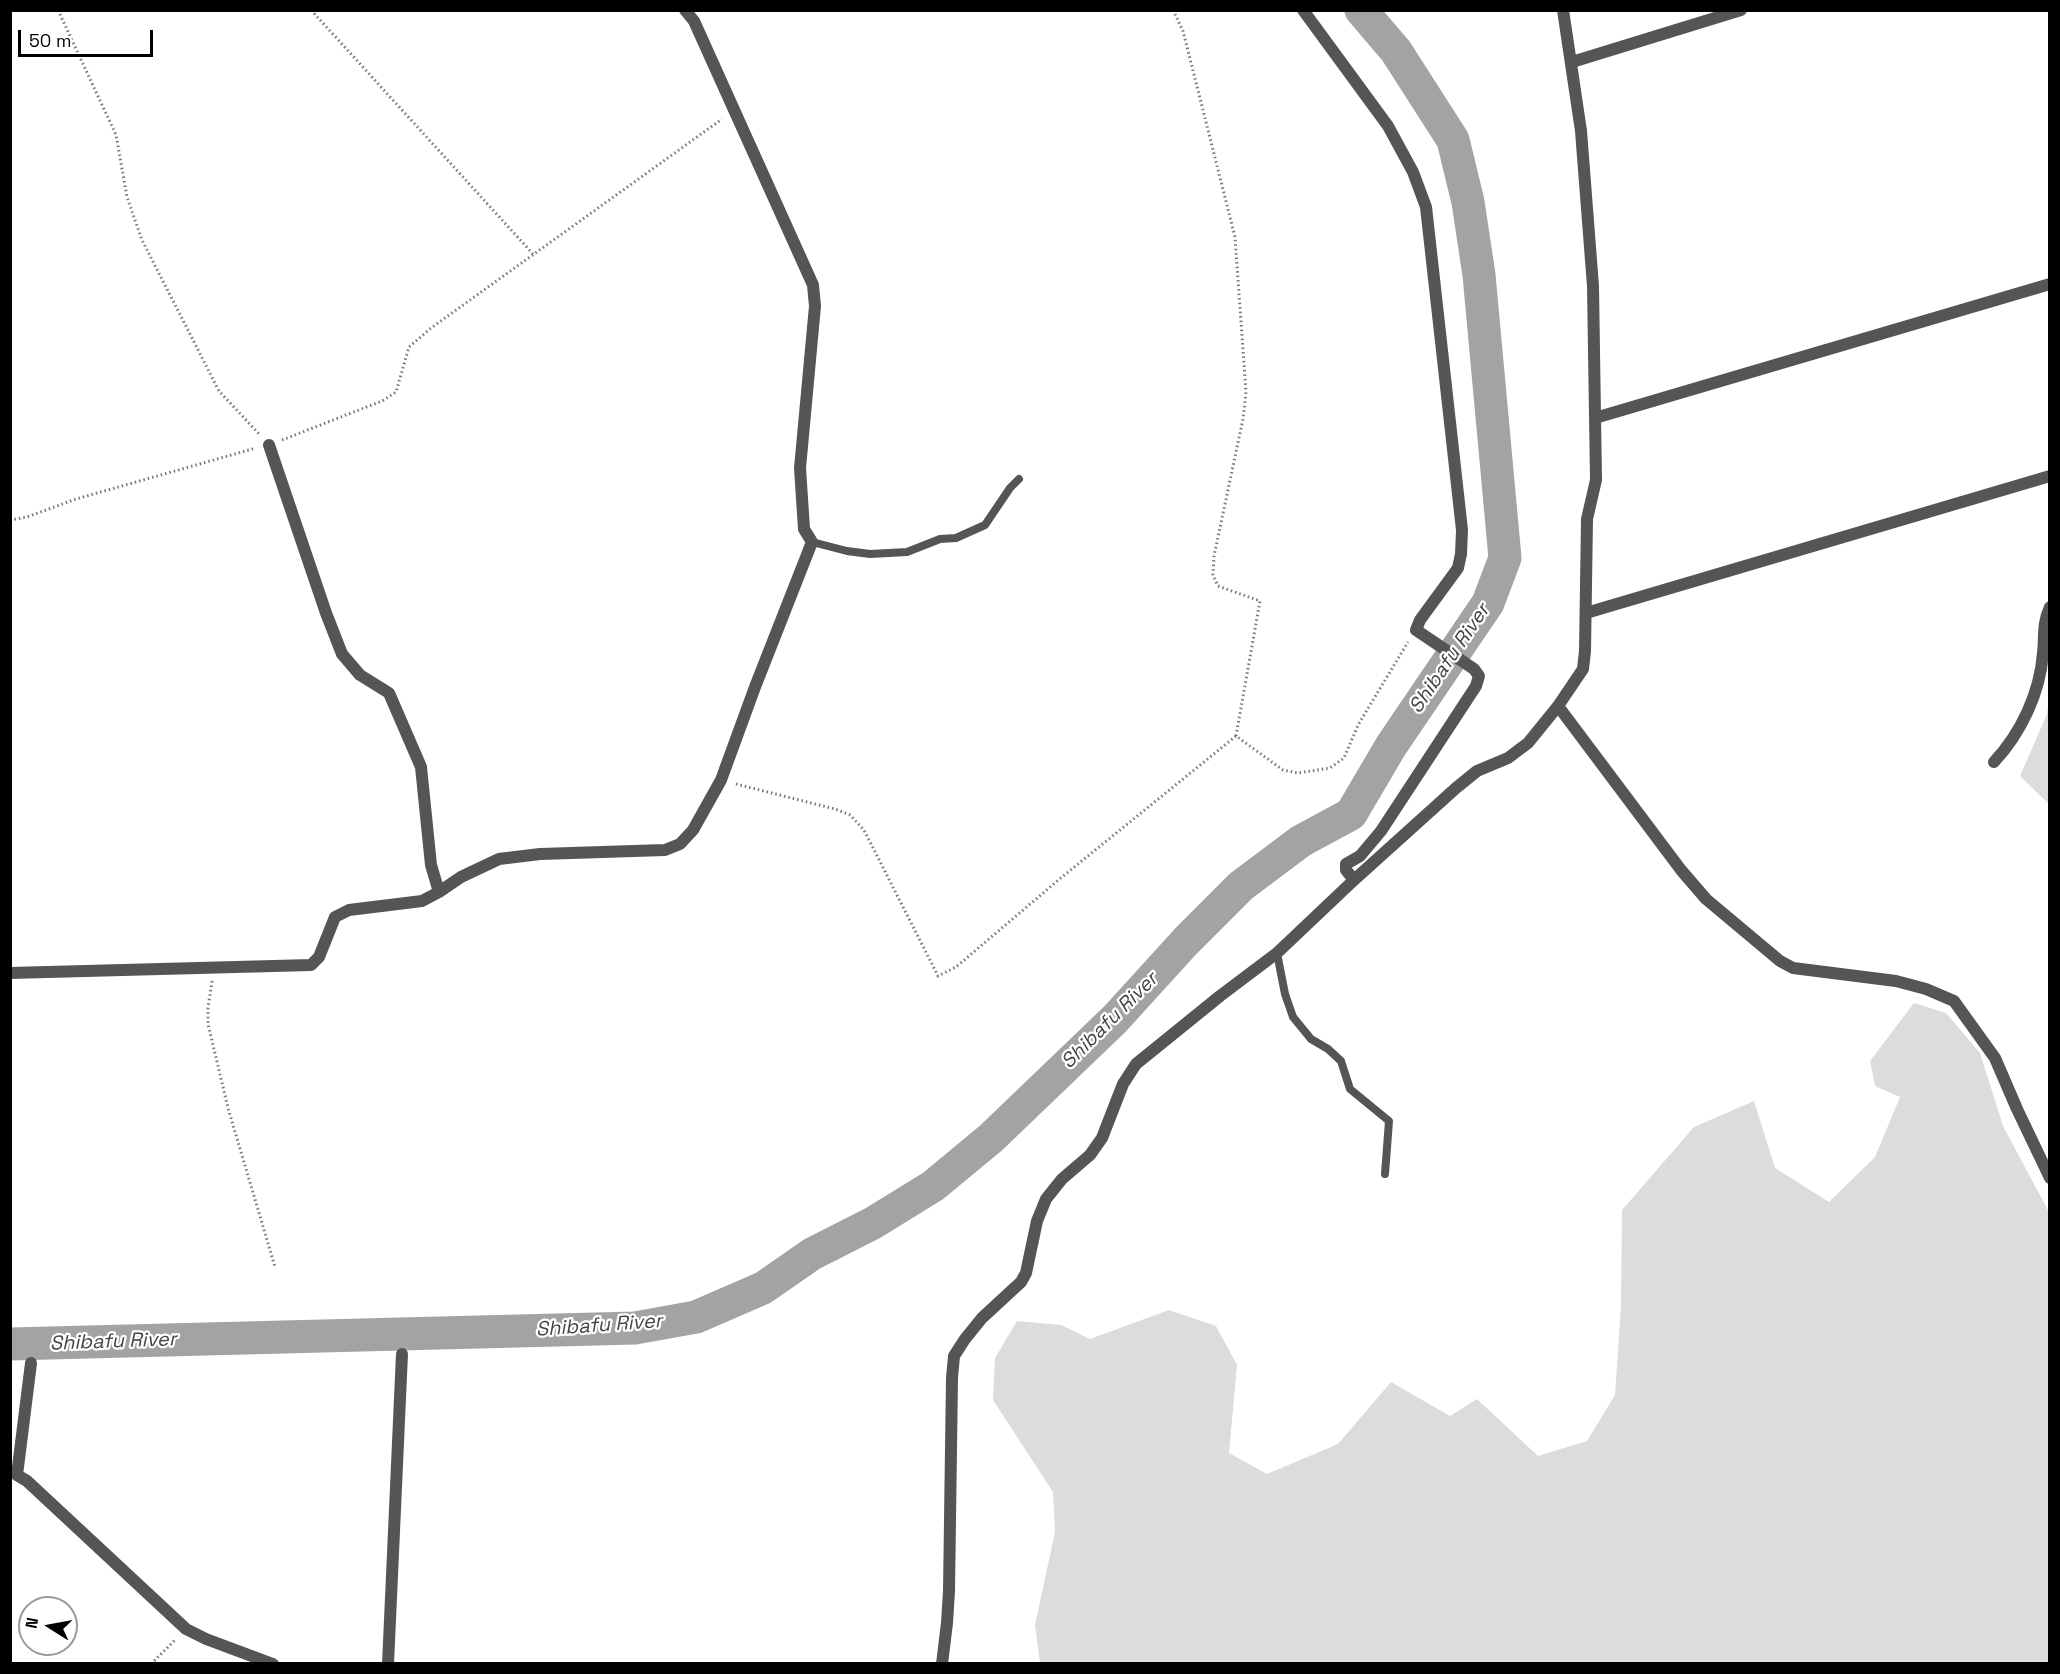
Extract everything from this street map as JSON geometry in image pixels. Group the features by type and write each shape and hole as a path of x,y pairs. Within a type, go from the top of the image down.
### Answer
{"street":[{"path":"10,973 311,965 319,957 335,916 349,910 422,901 461,877 499,859 540,854 664,850 680,844 693,830 721,780 812,542 804,530 800,468 815,306 813,285 694,21 685,10"},
{"path":"1303,10 1388,126 1413,172 1426,207 1462,530 1458,568 1420,620 1421,634 1474,669 1479,676 1476,686 1388,821 1360,856 1346,864 1346,870 1354,880"},
{"path":"942,1664 949,1591 954,1356 982,1318 1021,1282 1029,1263 1037,1221 1046,1199 1062,1179 1089,1155 1102,1138 1123,1084 1136,1064 1276,953 1477,771 1508,758 1528,743 1558,706 1582,669 1585,651 1587,519 1596,480 1593,286 1581,130 1563,10"},
{"path":"1572,62 1741,10"},
{"path":"1595,418 2049,284"},
{"path":"269,445 342,654 360,675 389,693 421,767 431,865 440,892"},
{"path":"1586,613 2049,476"},
{"path":"1994,762 2010,745 2038,686 2044,652 2043,627 2049,607"},
{"path":"1558,706 1681,870 1706,898 1780,961 1793,968 1896,981 1926,989 1954,1001 1995,1058 2049,1178"},
{"path":"388,1664 402,1354"},
{"path":"32,1363 14,1476 27,1480 186,1629 206,1639 273,1664"}],"lane":[{"path":"812,542 870,554 908,552 940,539 956,538 985,525 1010,488 1019,479"},
{"path":"1276,953 1285,994 1293,1017 1311,1039 1328,1049 1341,1061 1350,1089 1389,1121 1385,1174"}],"path":[{"path":"58,10 116,135 127,197 142,240 219,392 269,445"},
{"path":"312,10 533,254"},
{"path":"721,780 835,809 850,815 864,830 938,976 956,967 1062,877 1236,736 1260,601 1218,586 1213,575 1214,556 1243,419 1246,392 1234,237 1183,31 1173,10"},
{"path":"10,520 27,517 98,492 269,445 382,401 396,392 409,347 431,327 734,110"},
{"path":"1236,736 1282,770 1298,773 1330,768 1344,758 1358,725 1421,634"},
{"path":"214,968 208,1024 228,1108 275,1267"},
{"path":"151,1664 186,1629"}],"shaded area":[{"path":"2049,697 2049,804 2020,776 2047,714"},
{"path":"1914,1003 1946,1013 1980,1053 2003,1126 2049,1212 2049,1663 1040,1663 1035,1625 1055,1532 1053,1492 993,1400 995,1358 1017,1321 1061,1325 1090,1339 1169,1310 1216,1326 1237,1365 1229,1453 1267,1474 1338,1444 1391,1382 1450,1416 1477,1399 1538,1456 1587,1441 1615,1395 1621,1306 1622,1210 1694,1127 1754,1101 1775,1168 1829,1202 1875,1157 1900,1097 1875,1086 1870,1061"}],"waterway":[{"name":"Shibafu River","path":"10,1344 635,1328 696,1317 763,1288 812,1254 873,1223 933,1186 991,1138 1115,1019 1186,941 1241,886 1301,841 1351,814 1391,746 1488,603 1505,558 1479,275 1468,202 1453,140 1396,51 1361,10"}]}
